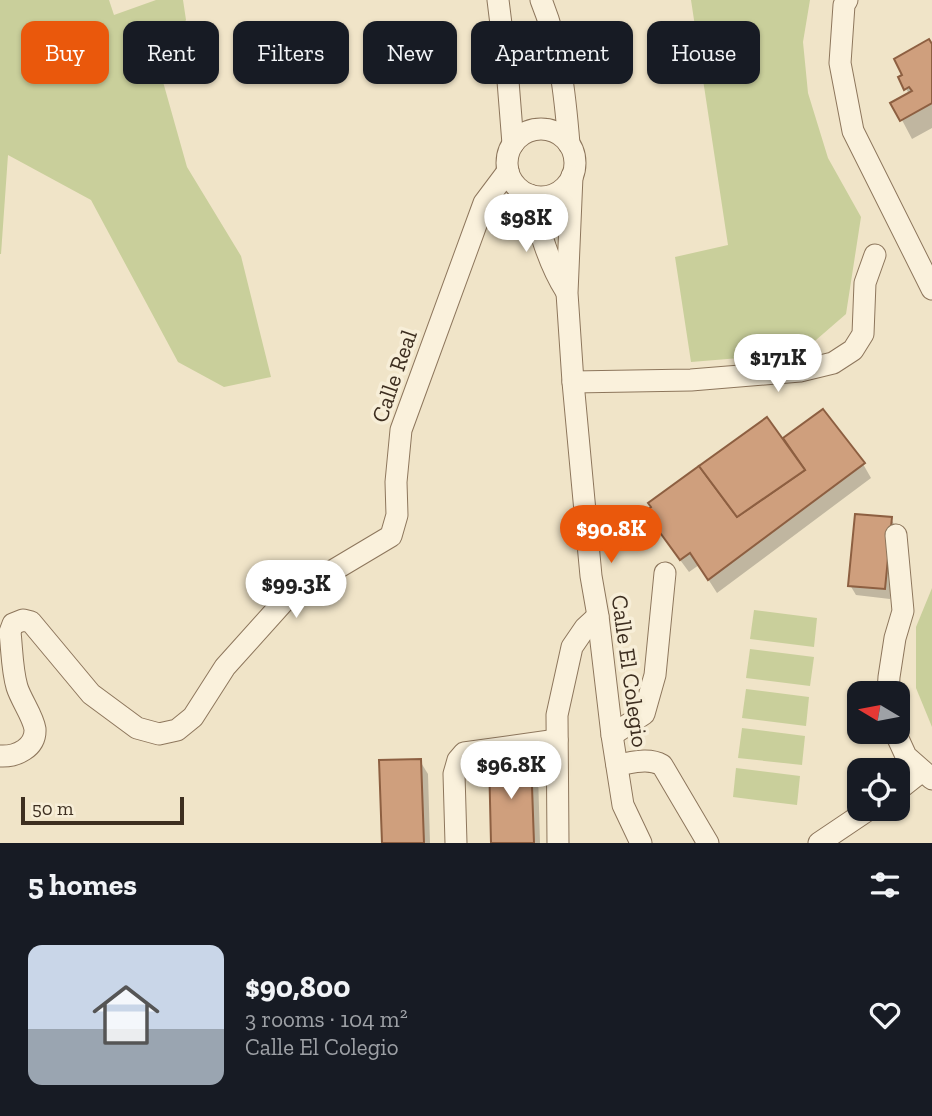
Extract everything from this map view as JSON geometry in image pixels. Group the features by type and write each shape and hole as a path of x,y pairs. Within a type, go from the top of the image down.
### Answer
{"street":[{"path":"498,0 513,144 508,157 508,171"},
{"name":"Calle El Colegio","path":"541,0 556,47 565,95 569,144 575,160 567,293 591,576 623,806 641,843"},
{"path":"846,0 840,63 853,131 932,289"},
{"path":"513,144 525,133 541,129 557,133 569,144"},
{"name":"Calle El Colegio","path":"508,171 516,186 530,195 538,226 567,293"},
{"name":"Calle Real","path":"0,756 17,754 28,747 35,728 16,686 10,632 13,624 23,620 32,622 91,694 137,728 159,734 177,730 193,717 225,667 287,598 391,536 397,515 396,482 401,430 484,203 508,171"},
{"path":"530,195 547,197 555,194 562,190 572,176"},
{"path":"573,382 691,380 800,371 833,363 853,350 863,334 865,284 875,255"},
{"path":"889,681 895,638 903,611 896,535"},
{"path":"612,735 644,714 655,675 665,573"},
{"path":"558,843 557,715 572,647 598,616"},
{"path":"456,843 454,774 458,760 464,753 557,740"},
{"path":"900,744 906,756 927,775 910,784"},
{"path":"617,765 648,761 662,765 708,843"},
{"path":"819,843 852,821"}],"green space":[{"path":"0,0 109,0 114,15 156,0 183,0 185,21 123,21 123,84 164,84 187,167 241,256 271,377 224,387 178,362 91,200 8,155 0,254"},
{"path":"691,0 810,0 803,42 808,93 828,158 861,217 846,314 801,353 691,362 675,257 728,245 704,84 760,84 760,21 694,21"},
{"path":"932,588 932,727 916,688 916,627"},
{"path":"754,610 817,618 814,647 750,639"},
{"path":"750,649 814,657 810,686 746,678"},
{"path":"746,689 809,697 806,726 742,718"},
{"path":"742,728 805,736 802,765 738,758"},
{"path":"736,768 800,776 797,805 733,797"}],"building":[{"path":"929,39 932,44 932,103 900,121 890,103 912,91 909,87 904,90 898,77 902,75 894,59"},
{"path":"823,409 865,463 708,580 690,553 680,560 645,512 651,507 648,503 699,466 737,517 805,470 783,438"},
{"path":"767,417 805,470 737,517 699,466"},
{"path":"855,514 892,517 885,589 848,586"},
{"path":"531,758 534,843 491,843 489,759"},
{"path":"421,759 424,843 382,843 379,760"}]}
